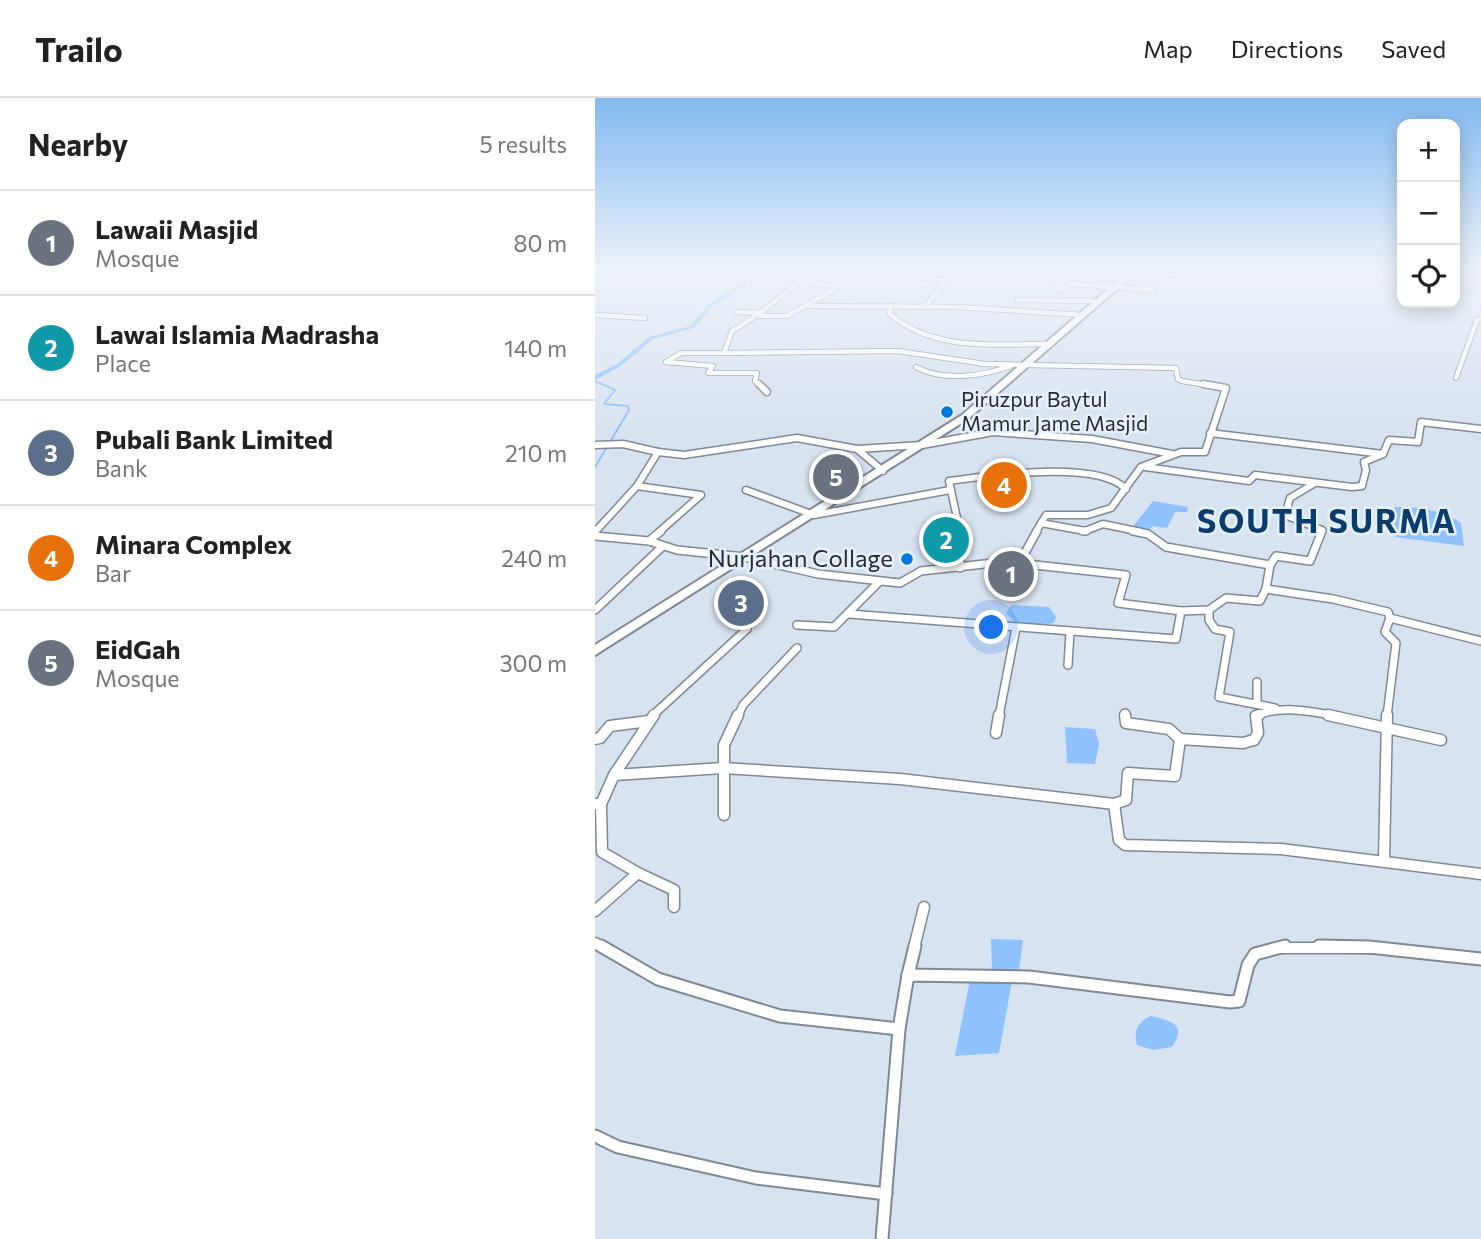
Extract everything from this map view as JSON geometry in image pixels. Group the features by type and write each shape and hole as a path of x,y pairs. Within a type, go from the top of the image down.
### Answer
{"highway":[{"path":"595,651 814,515 965,417 1023,364 1075,322"}],"street":[{"path":"724,354 732,331 747,322"},
{"path":"896,322 901,328 954,343 1051,344"},
{"path":"1456,378 1476,322"},
{"path":"595,445 613,444 684,455 797,438 857,449 922,445 993,432 1115,442 1174,454 1205,452 1210,433 1222,409 1226,388 1182,381 1178,379 1176,368 985,364 898,351 681,353 666,362 713,366 708,373 757,373 755,381 767,392"},
{"path":"916,368 931,373 976,375 995,373 1023,364"},
{"path":"1142,467 1249,481 1255,475 1362,486 1366,470 1364,462 1383,454 1389,440 1418,442 1421,422 1481,429"},
{"path":"1210,433 1383,454"},
{"path":"857,449 883,471"},
{"path":"595,534 637,486 658,452"},
{"path":"1021,560 1046,516 1088,515 1111,508 1142,467 1174,454"},
{"path":"960,568 962,542 949,481 1045,475 1116,479 1126,489"},
{"path":"1209,610 1215,602 1226,596 1259,601 1266,589 1270,565 1276,556 1310,561 1322,530 1285,515 1284,509 1290,496 1315,482"},
{"path":"637,486 701,495 649,541"},
{"path":"746,491 814,515 950,490"},
{"path":"1041,523 1085,531 1103,524 1148,534 1166,547 1270,565"},
{"path":"595,534 744,557 818,574 879,582 900,583 921,571 960,568 991,561 1021,560 1026,564 1126,575 1118,603 1181,611 1209,610"},
{"path":"595,610 663,546"},
{"path":"797,625 834,627 879,582"},
{"path":"1266,589 1388,611 1390,618 1385,632 1396,643 1386,729 1384,860"},
{"path":"1209,610 1215,629 1230,632 1219,696 1281,709 1322,713 1441,740"},
{"path":"849,614 1176,639 1181,611"},
{"path":"1390,618 1481,640"},
{"path":"996,733 1016,628"},
{"path":"674,907 674,890 599,854 598,804 649,721 747,629"},
{"path":"1067,666 1070,632"},
{"path":"724,815 724,745 743,705 797,648"},
{"path":"1257,682 1257,703"},
{"path":"1125,713 1126,723 1169,729 1180,739 1243,743 1254,740 1258,733 1256,716 1261,712 1281,709"},
{"path":"595,739 600,738 610,726 649,721"},
{"path":"614,775 723,768 900,779 1114,803 1126,800 1128,773 1175,776 1180,739"},
{"path":"1114,803 1119,840 1125,845 1282,849 1481,874"},
{"path":"595,911 638,873"},
{"path":"882,1239 899,1030 908,975 924,907"},
{"path":"595,943 658,979 780,1016 899,1030"},
{"path":"908,975 959,972 1032,978 1230,1002 1239,1001 1248,965 1255,954 1287,946 1369,947 1481,959"},
{"path":"595,1136 618,1147 756,1178 886,1194"}],"water":[{"path":"1153,501 1188,507 1187,512 1175,512 1167,528 1152,526 1149,532 1131,529"},
{"path":"1395,507 1411,507 1447,515 1461,523 1464,546 1395,537 1390,533 1391,511"},
{"path":"1011,605 1049,607 1056,617 1054,623 1039,626 1016,623 1006,613"},
{"path":"1065,727 1095,729 1099,744 1095,764 1067,763"},
{"path":"991,939 1023,940 1019,970 992,970"},
{"path":"970,979 1012,981 999,1053 955,1056"},
{"path":"1151,1016 1171,1022 1178,1028 1177,1039 1172,1047 1153,1050 1137,1045 1138,1027"}],"building":[{"path":"991,569 1031,571 1030,581 989,579"}],"waterway":[{"path":"595,378 619,365 651,338 692,327 696,322"},
{"path":"595,381 615,390 604,404 628,406 629,410 595,467"}],"place":[{"name":"Piruzpur Baytul Mamur Jame Masjid","path":"947,412"},
{"name":"EidGah","path":"836,477"},
{"name":"Minara Complex","path":"1004,485"},
{"name":"Lawai Islamia Madrasha","path":"946,540"},
{"name":"Nurjahan Collage","path":"907,559"},
{"name":"Lawaii Masjid","path":"1011,574"},
{"name":"Pubali Bank Limited","path":"741,603"}],"district":[{"name":"SOUTH SURMA","path":"1327,522"}]}
